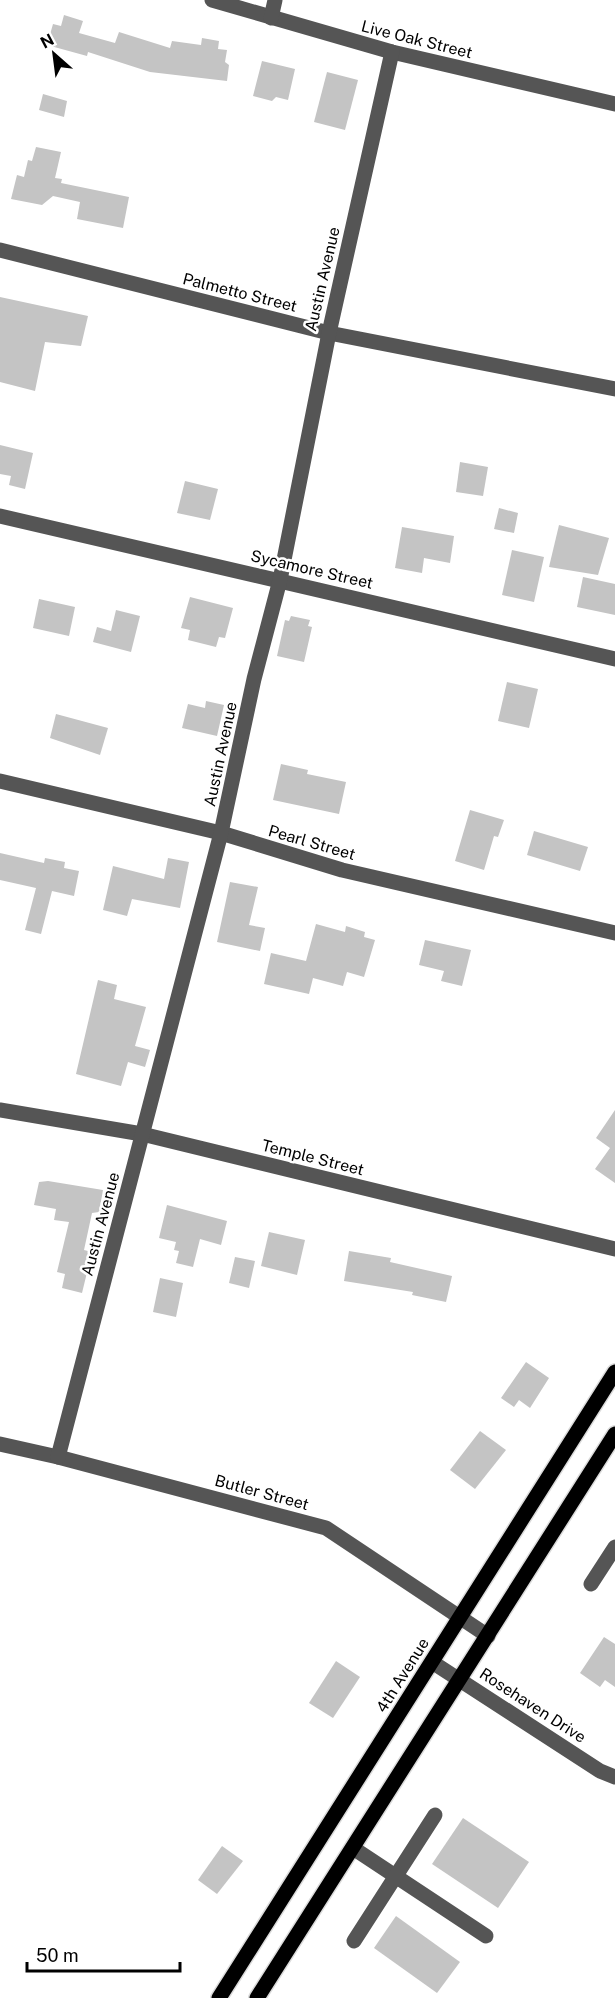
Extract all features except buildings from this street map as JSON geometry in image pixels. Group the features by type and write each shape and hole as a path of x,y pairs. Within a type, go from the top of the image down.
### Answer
{"main road":[{"name":"4th Avenue","path":"219,1998 615,1372"},
{"path":"257,1998 461,1680 615,1434"}],"street":[{"name":"Live Oak Street","path":"212,0 392,52 615,104"},
{"path":"271,18 275,0"},
{"name":"Austin Avenue","path":"58,1457 221,833 254,679 280,580 328,333 392,52"},
{"name":"Palmetto Street","path":"0,250 328,333 615,389"},
{"name":"Sycamore Street","path":"0,516 615,659"},
{"name":"Pearl Street","path":"0,781 221,833 342,870 615,933"},
{"name":"Temple Street","path":"0,1110 142,1134 615,1249"},
{"name":"Butler Street","path":"0,1444 58,1457 326,1528 488,1636"},
{"path":"591,1584 615,1547"},
{"name":"Rosehaven Drive","path":"432,1662 600,1771 615,1777"},
{"path":"354,1941 435,1815"},
{"path":"353,1848 486,1936"}]}
